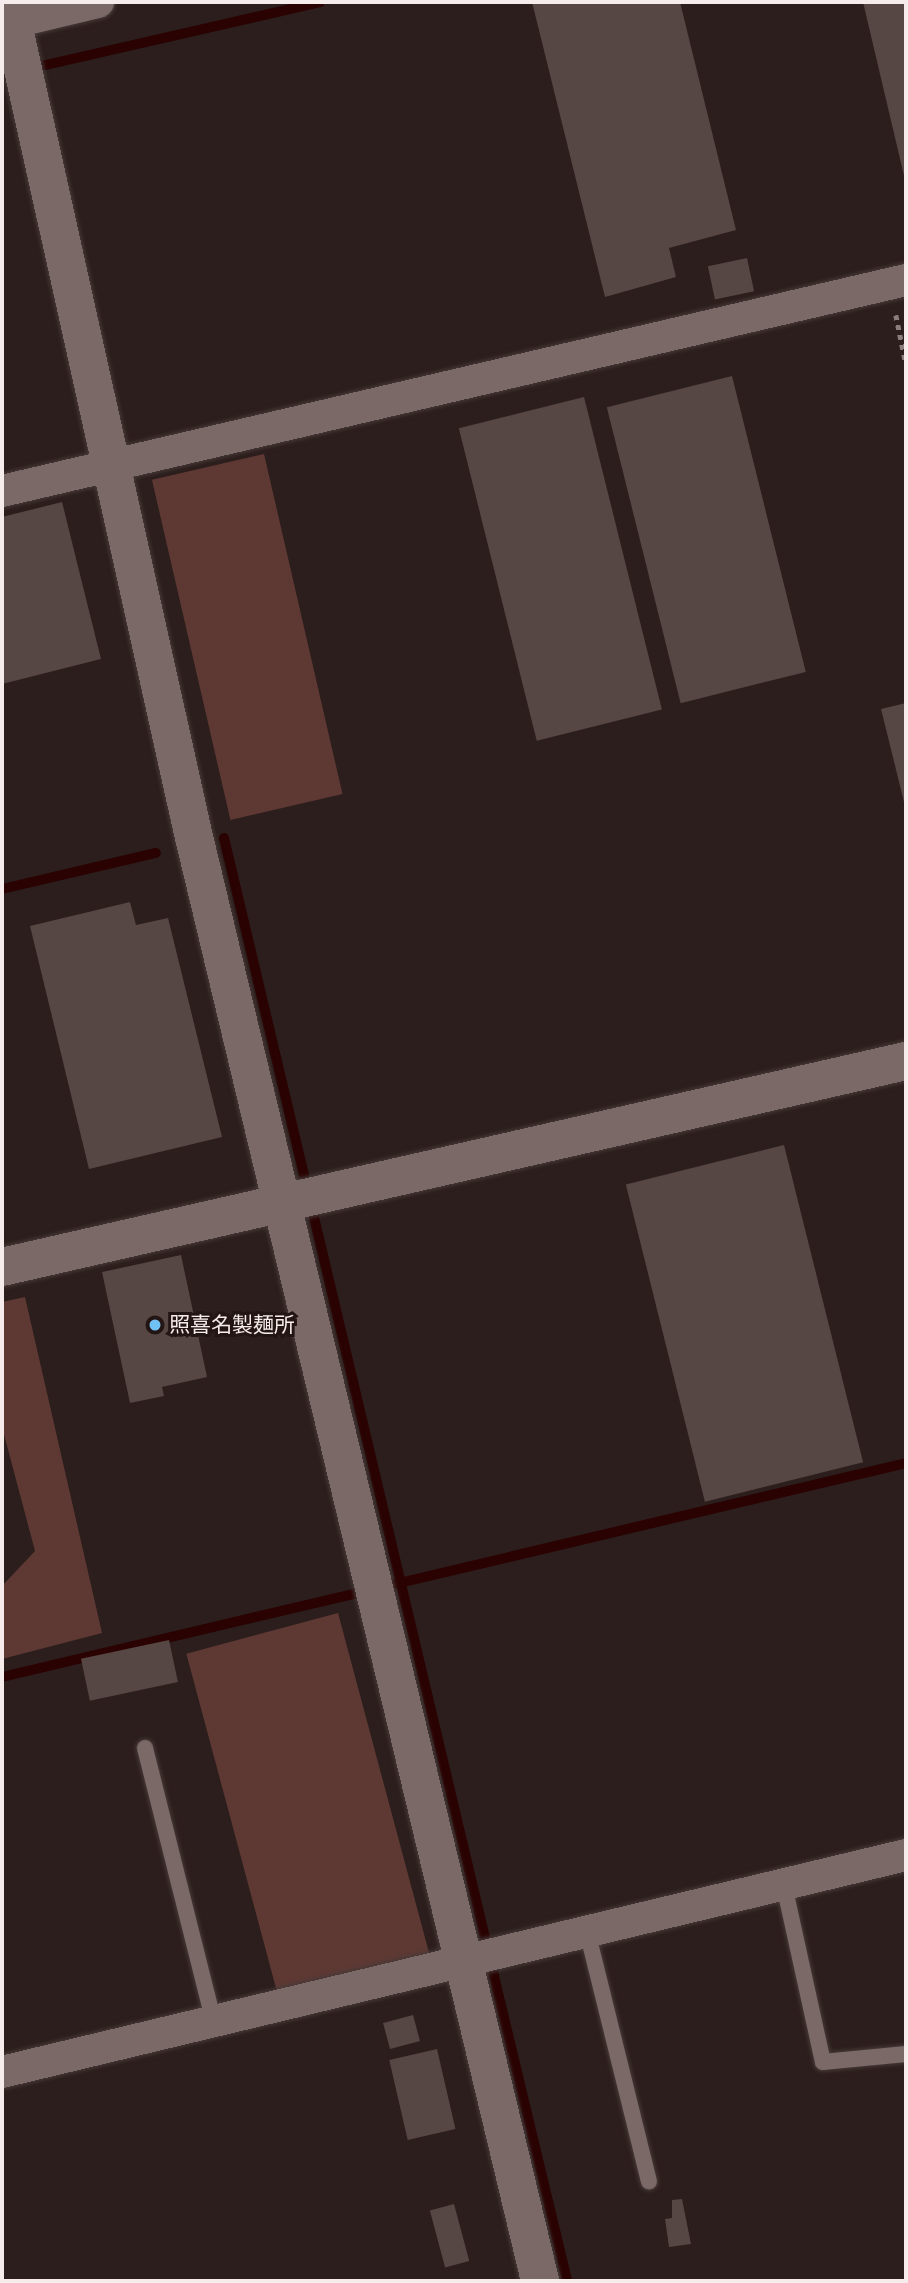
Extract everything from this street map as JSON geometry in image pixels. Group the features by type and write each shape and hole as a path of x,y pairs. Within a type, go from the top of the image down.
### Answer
{"street":[{"path":"98,2 8,16 281,1203 540,2281"},
{"path":"2,491 110,464 900,291"},
{"path":"2,1267 906,1061"},
{"path":"2,2072 906,1855"}],"lane":[{"path":"145,1748 214,2022"},
{"path":"784,1885 823,2062 906,2054"},
{"path":"587,1931 649,2181"}],"path":[{"path":"900,291 906,365"}],"shaded area":[{"path":"264,454 343,794 230,820 152,480"},
{"path":"25,1297 102,1633 2,1659 2,1586 35,1551 2,1427 2,1302"},
{"path":"338,1613 430,1955 278,1996 186,1654"}],"building":[{"path":"532,2 680,2 736,230 669,248 676,277 605,297"},
{"path":"863,2 906,2 906,180 905,180"},
{"path":"747,258 754,291 715,300 708,266"},
{"path":"732,376 806,672 681,703 607,407"},
{"path":"584,397 662,709 537,741 459,428"},
{"path":"62,502 101,659 2,684 2,517"},
{"path":"906,703 906,806 905,806 881,709"},
{"path":"130,902 136,925 168,918 222,1137 89,1169 30,926"},
{"path":"784,1145 863,1462 705,1502 626,1184"},
{"name":"照喜名製麺所","path":"181,1255 207,1377 162,1387 164,1396 130,1403 102,1272"},
{"path":"169,1640 178,1682 90,1701 81,1659"},
{"path":"413,2015 420,2041 390,2049 383,2023"},
{"path":"437,2049 455,2129 408,2140 389,2060"},
{"path":"682,2199 691,2244 669,2247 665,2219 672,2218 672,2200"},
{"path":"454,2204 469,2261 445,2267 430,2210"}],"waterway":[{"path":"2,75 320,2"},
{"path":"224,838 485,1938"},
{"path":"2,889 156,853"},
{"path":"395,1584 906,1463"},
{"path":"2,1677 369,1590"},
{"path":"493,1972 567,2281"}],"place":[{"name":"照喜名製麺所","path":"155,1325"}]}
